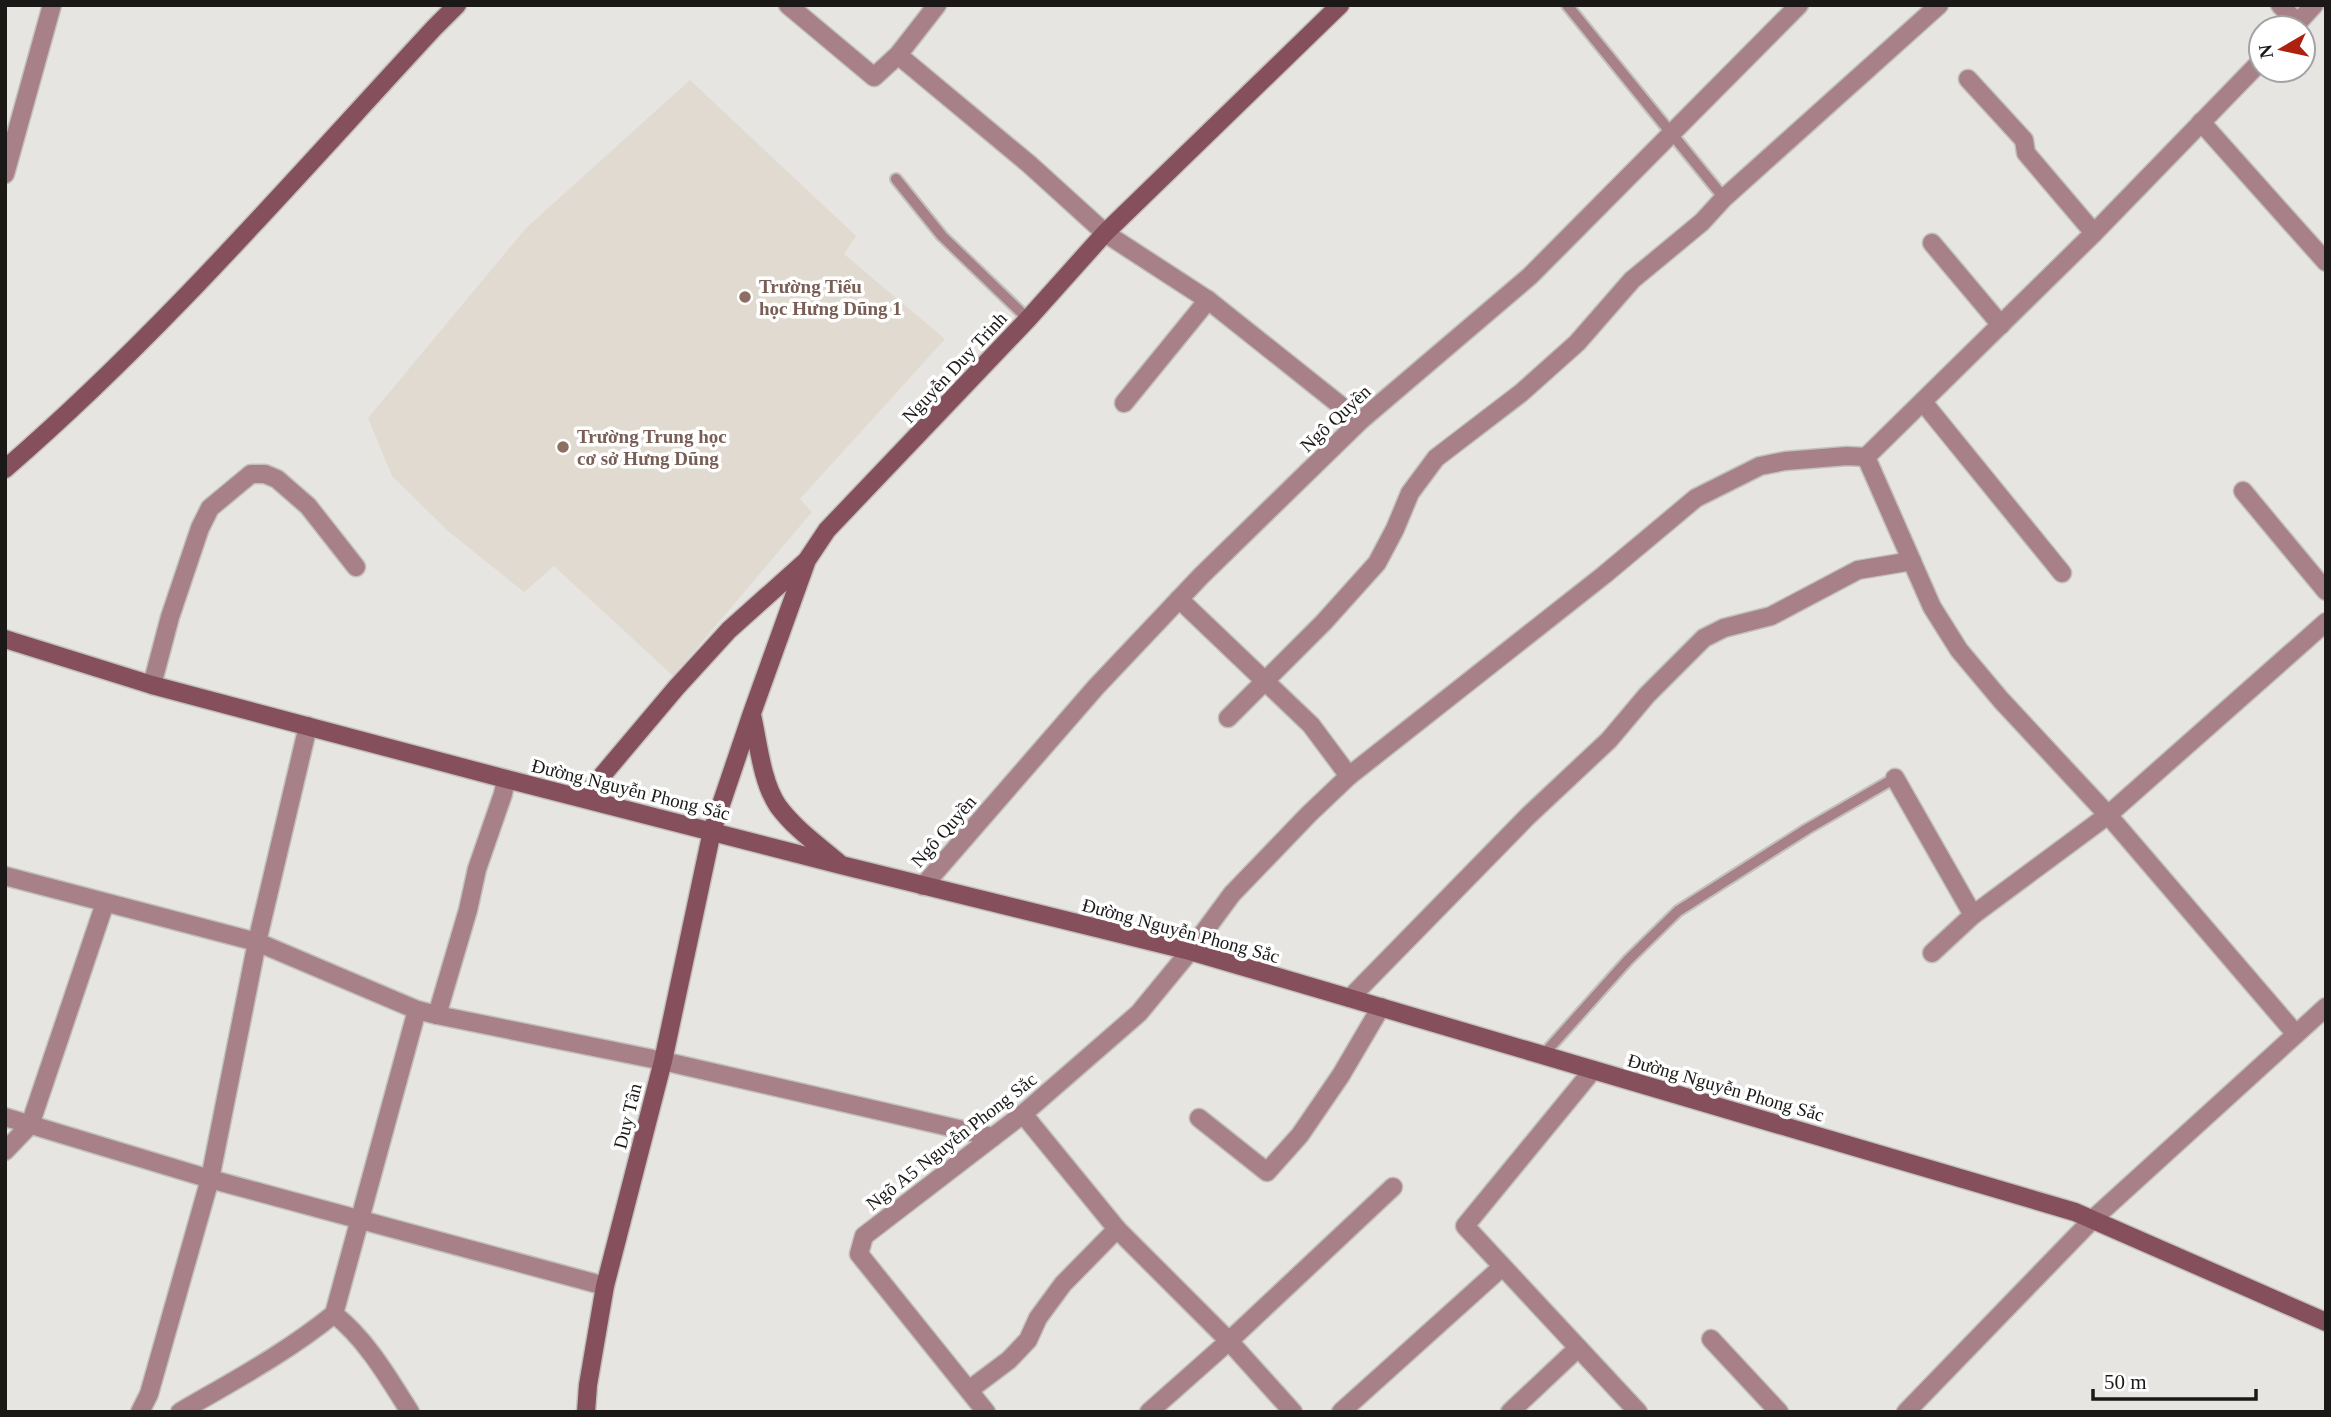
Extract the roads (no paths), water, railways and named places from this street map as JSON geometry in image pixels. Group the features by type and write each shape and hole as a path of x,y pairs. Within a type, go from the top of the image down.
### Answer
{"street":[{"path":"5,174 9,144 52,5"},
{"path":"5,469 69,412 199,283 457,5"},
{"path":"788,5 874,77 898,55 937,5"},
{"name":"Nguyễn Duy Trinh","path":"712,831 807,560 828,530 1028,319 1105,233 1340,5"},
{"name":"Ngô Quyền","path":"923,886 1096,687 1179,599 1360,421 1530,276 1799,5"},
{"path":"1228,718 1377,563 1410,493 1436,458 1521,393 1577,344 1632,280 1702,222 1724,198 1939,5"},
{"path":"898,55 1029,164 1105,233 1208,300 1360,421"},
{"path":"2247,75 2094,233 1866,457 1932,607 1959,650 2001,700 2108,815 2295,1033"},
{"path":"1968,79 2024,140 2026,153 2094,233"},
{"path":"2201,122 2326,262"},
{"path":"1931,243 2001,325"},
{"path":"1124,403 1208,300"},
{"path":"1923,402 2062,573"},
{"name":"Ngõ A5 Nguyễn Phong Sắc","path":"986,1412 859,1254 864,1236 1023,1114 1139,1013 1190,951 1231,894 1349,776 1604,575 1696,498 1760,466 1785,461 1866,457"},
{"path":"152,685 170,617 200,528 210,508 251,474 265,474 277,480 308,506 356,567"},
{"path":"2243,491 2326,591"},
{"path":"584,797 720,640 807,560"},
{"path":"1350,998 1528,816 1609,740 1647,695 1704,638 1724,628 1771,616 1858,570 1912,561"},
{"path":"1179,599 1311,725 1349,776"},
{"path":"1932,953 1973,915 2108,815 2326,622"},
{"name":"Đường Nguyễn Phong Sắc","path":"5,639 152,685 841,865 1190,951 1381,1007 2048,1204 2092,1220 2326,1322"},
{"path":"752,713 765,773 777,804 795,825 841,865"},
{"path":"140,1412 149,1394 210,1179 257,942 308,726"},
{"path":"1895,778 1973,915"},
{"path":"437,1015 468,910 477,869 506,779"},
{"name":"Duy Tân","path":"586,1412 605,1286 663,1061 712,831"},
{"path":"5,876 257,942 417,1010 663,1061 993,1137"},
{"path":"5,1151 30,1125 105,903"},
{"path":"1199,1118 1267,1172 1300,1135 1381,1007"},
{"path":"1906,1412 2092,1220 2326,1007"},
{"path":"180,1412 274,1357 334,1314 417,1010"},
{"path":"1593,1070 1465,1226 1638,1412"},
{"path":"1023,1114 1117,1229 1229,1341 1293,1412"},
{"path":"5,1117 210,1179 605,1286"},
{"path":"1149,1412 1393,1187"},
{"path":"969,1390 1009,1360 1028,1340 1038,1318 1063,1284 1117,1229"},
{"path":"1341,1412 1502,1267"},
{"path":"334,1314 375,1358 410,1412"},
{"path":"1711,1339 1779,1412"},
{"path":"1510,1412 1578,1348"}],"lane":[{"path":"1567,5 1724,198"},
{"path":"896,179 942,236 1028,319"},
{"path":"1543,1055 1628,960 1678,911 1807,829 1895,778"}],"place":[{"name":"Trường Tiểu học Hưng Dũng 1","path":"745,297"},
{"name":"Trường Trung học cơ sở Hưng Dũng","path":"563,447"}]}
